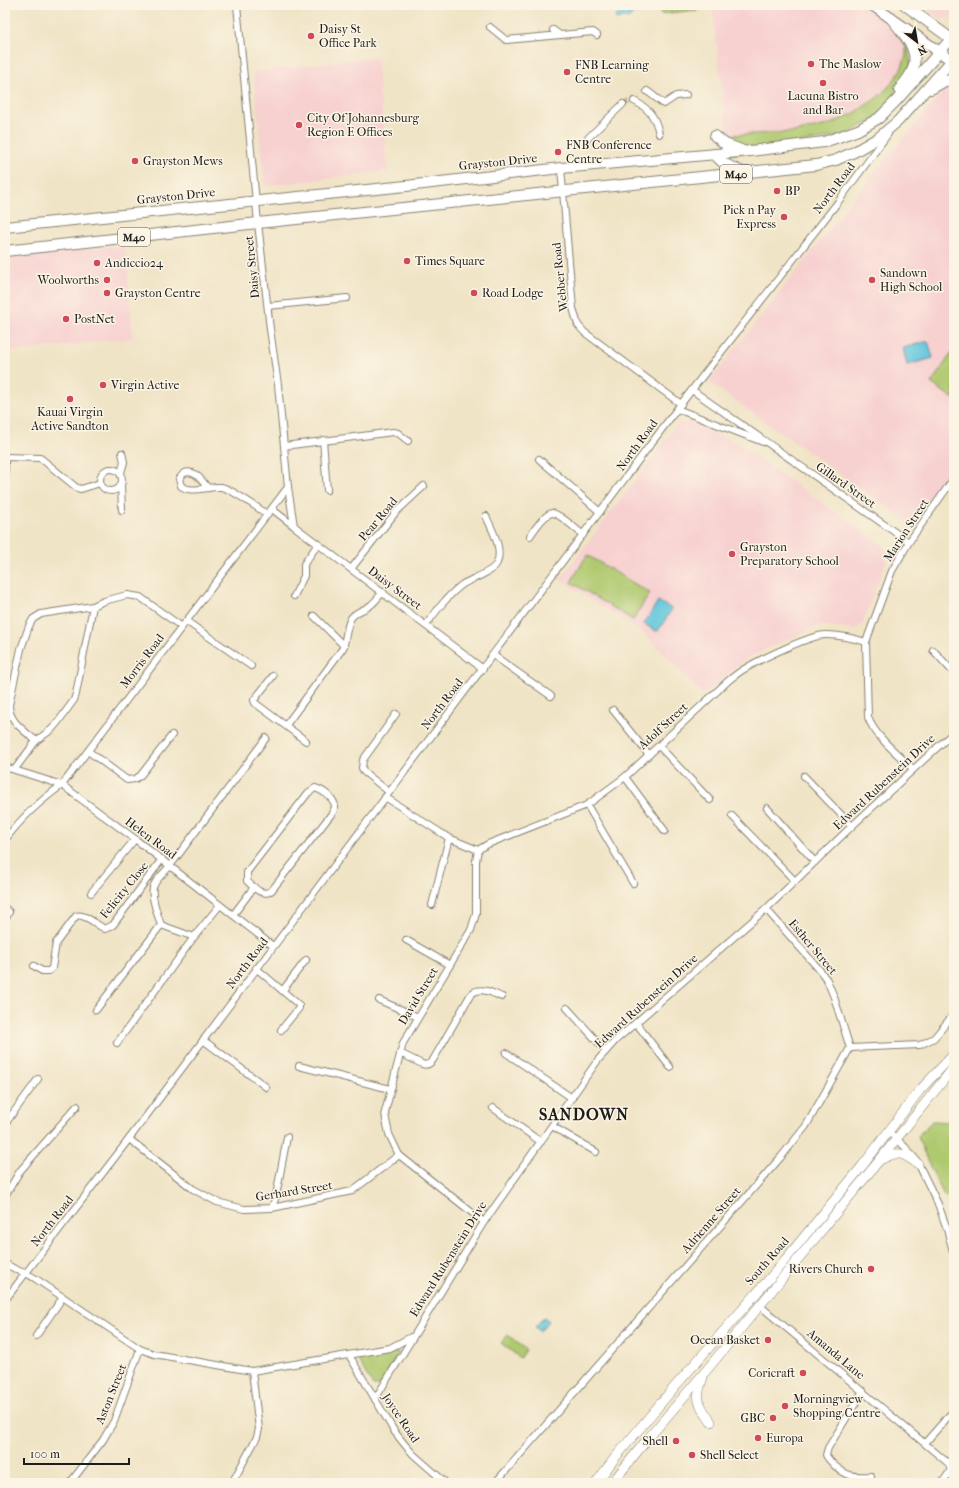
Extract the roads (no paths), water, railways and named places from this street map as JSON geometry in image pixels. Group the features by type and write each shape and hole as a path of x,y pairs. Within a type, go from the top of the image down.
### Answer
{"main road":[{"path":"872,5 953,60"},
{"path":"906,5 953,38"},
{"path":"879,118 911,73 915,61 915,55 911,44 891,18"},
{"name":"Grayston Drive","path":"5,227 561,168 750,151 824,142 858,130 879,118 953,38"},
{"name":"M40","path":"5,251 563,191 803,168 836,160 860,150 872,142 898,121 953,60"},
{"path":"915,101 941,83 954,79"},
{"path":"715,136 725,144 750,151"},
{"path":"715,154 724,164 746,173"}],"street":[{"name":"Daisy Street","path":"238,6 258,223 278,385 288,487 294,526"},
{"path":"490,27 506,40 595,33 587,26"},
{"path":"553,30 560,35"},
{"path":"519,34 529,38"},
{"path":"647,91 664,104 676,96 686,94"},
{"path":"634,101 650,113 656,122 659,134"},
{"path":"588,138 623,104"},
{"name":"North Road","path":"5,1300 129,1139 679,406 820,225 898,121"},
{"name":"Webber Road","path":"561,168 573,308 578,325 584,332 679,406"},
{"path":"268,306 347,298"},
{"name":"Gillard Street","path":"692,390 909,542"},
{"name":"Gillard Street","path":"679,406 770,444"},
{"path":"284,446 393,432 398,433 408,441"},
{"path":"323,440 327,490"},
{"path":"122,453 124,462 121,473 123,481 121,485 122,510"},
{"path":"5,496 5,457 40,458 77,488 81,489 100,483"},
{"path":"539,459 600,512"},
{"path":"121,473 116,469 106,470 101,474 100,483 105,490 110,491 118,489 121,485"},
{"name":"Marion Street","path":"866,642 892,571 909,542 954,478"},
{"name":"Pear Road","path":"351,569 396,512 424,486"},
{"path":"208,488 221,487 227,489 267,514"},
{"name":"Morris Road","path":"5,840 17,824 39,802 62,785 288,487"},
{"name":"Daisy Street","path":"272,509 483,669"},
{"path":"530,536 551,513 559,516 583,535"},
{"path":"426,625 448,596 464,584 493,569 497,563 497,541 486,516"},
{"path":"294,596 304,576 304,564 318,544"},
{"path":"286,724 344,646 349,622 352,617 361,610 372,605 383,592"},
{"path":"36,741 14,721 8,705 21,649 33,619 41,614 93,606 127,594 140,597 182,627"},
{"path":"15,769 36,741 52,729 74,700 93,606"},
{"path":"314,616 344,646"},
{"path":"186,621 251,666"},
{"name":"Adolf Street","path":"478,850 488,844 587,805 625,777 728,681 738,673 754,664 800,642 817,636 826,635 849,637 866,642"},
{"path":"866,642 868,717 870,724 913,769"},
{"path":"933,650 954,673"},
{"path":"493,655 551,696"},
{"path":"272,676 254,700 257,705 286,724 306,741"},
{"path":"613,710 649,755"},
{"path":"396,714 362,760 362,768 364,772 387,795 449,838 478,850"},
{"name":"Edward Rubenstein Drive","path":"375,1398 484,1222 598,1060 636,1023 766,909 852,826 954,732"},
{"path":"88,751 127,780 132,780 140,776 172,735"},
{"path":"161,925 152,896 152,889 266,738"},
{"path":"659,746 710,800"},
{"name":"Helen Road","path":"5,766 62,785 162,859 273,946"},
{"path":"804,776 852,826"},
{"path":"625,777 665,830"},
{"path":"315,788 319,789 333,800 335,807 333,812 272,890 267,894 254,887 247,881 247,872 308,793 315,788"},
{"path":"587,805 633,883"},
{"path":"767,808 815,862"},
{"path":"732,816 795,881"},
{"path":"432,905 449,838"},
{"path":"91,893 135,839"},
{"name":"David Street","path":"478,850 476,860 476,914 471,930 403,1043 386,1105 386,1120 393,1143 399,1155 484,1222"},
{"name":"Felicity Close","path":"34,966 42,971 52,968 56,944 76,916 84,916 105,929 113,925 162,859"},
{"path":"233,915 254,887"},
{"path":"117,1043 194,937 220,905"},
{"path":"5,908 8,912 5,919"},
{"name":"Esther Street","path":"766,909 827,980 850,1048"},
{"path":"161,925 194,937"},
{"path":"96,1010 161,925"},
{"path":"406,940 450,965"},
{"path":"282,990 306,960"},
{"path":"256,968 300,1006 281,1030"},
{"path":"400,1053 422,1064 430,1064 471,994 475,990 480,989 502,997"},
{"path":"379,1000 418,1017"},
{"path":"567,1008 606,1051"},
{"path":"850,1048 920,1045 934,1038 954,1014"},
{"path":"636,1023 670,1067"},
{"path":"203,1040 266,1087"},
{"name":"Adrienne Street","path":"495,1483 791,1145 806,1126 850,1048"},
{"path":"506,1053 572,1098"},
{"name":"South Road","path":"596,1483 614,1459 671,1391 776,1271 889,1132 920,1090 954,1054"},
{"path":"299,1066 390,1089"},
{"name":"South Road","path":"612,1483 878,1162 954,1067"},
{"path":"5,1124 38,1080"},
{"path":"5,1196 20,1172 78,1106"},
{"path":"493,1108 541,1142"},
{"path":"552,1126 596,1152"},
{"path":"889,1132 897,1138 914,1157 918,1164 938,1204 947,1228 954,1255"},
{"path":"272,1208 276,1196 287,1137"},
{"name":"Gerhard Street","path":"129,1139 193,1189 206,1197 217,1202 244,1209 272,1208 352,1192 399,1155"},
{"path":"878,1162 891,1154 897,1153 906,1156 918,1164"},
{"name":"Edward Rubenstein Drive","path":"5,1263 15,1270 26,1273 140,1349 154,1354 252,1371 390,1348 412,1336"},
{"path":"36,1336 63,1297"},
{"name":"Amanda Lane","path":"759,1305 944,1459 951,1467 950,1472 942,1483"},
{"name":"Aston Street","path":"70,1483 102,1440 114,1421 140,1349"},
{"name":"Joyce Road","path":"349,1355 405,1445 414,1455 446,1483"},
{"path":"232,1483 259,1429 252,1371"},
{"path":"705,1372 698,1393 698,1399 699,1405 711,1422"},
{"path":"863,1391 828,1448 826,1455 829,1460 846,1474 853,1476 871,1476"},
{"path":"925,1443 954,1410"}],"water":[{"path":"626,5 630,5 636,10 628,19 623,17 618,20 615,18"},
{"path":"928,341 933,358 907,365 903,348"},
{"path":"658,601 672,609 658,631 656,631 644,624"},
{"path":"544,1317 549,1321 540,1331 535,1327"}],"tunnel":[{"path":"623,104 634,101"}],"place":[{"name":"Daisy St Office Park","path":"311,36"},
{"name":"The Maslow","path":"811,64"},
{"name":"FNB Learning Centre","path":"567,72"},
{"name":"Lacuna Bistro and Bar","path":"823,83"},
{"name":"City Of Johannesburg Region E Offices","path":"299,125"},
{"name":"FNB Conference Centre","path":"558,152"},
{"name":"Grayston Mews","path":"135,161"},
{"name":"BP","path":"777,191"},
{"name":"Pick n Pay Express","path":"784,217"},
{"name":"Times Square","path":"407,261"},
{"name":"Andiccio24","path":"97,263"},
{"name":"Woolworths","path":"107,280"},
{"name":"Sandown High School","path":"872,280"},
{"name":"Grayston Centre","path":"107,293"},
{"name":"Road Lodge","path":"474,293"},
{"name":"PostNet","path":"66,319"},
{"name":"Virgin Active","path":"103,385"},
{"name":"Kauai Virgin Active Sandton","path":"70,399"},
{"name":"Grayston Preparatory School","path":"732,554"},
{"name":"Rivers Church","path":"871,1269"},
{"name":"Ocean Basket","path":"768,1340"},
{"name":"Coricraft","path":"803,1373"},
{"name":"Morningview Shopping Centre","path":"785,1406"},
{"name":"GBC","path":"773,1418"},
{"name":"Europa","path":"758,1438"},
{"name":"Shell","path":"676,1441"},
{"name":"Shell Select","path":"692,1455"}],"district":[{"name":"SANDOWN","path":"584,1114"}]}
